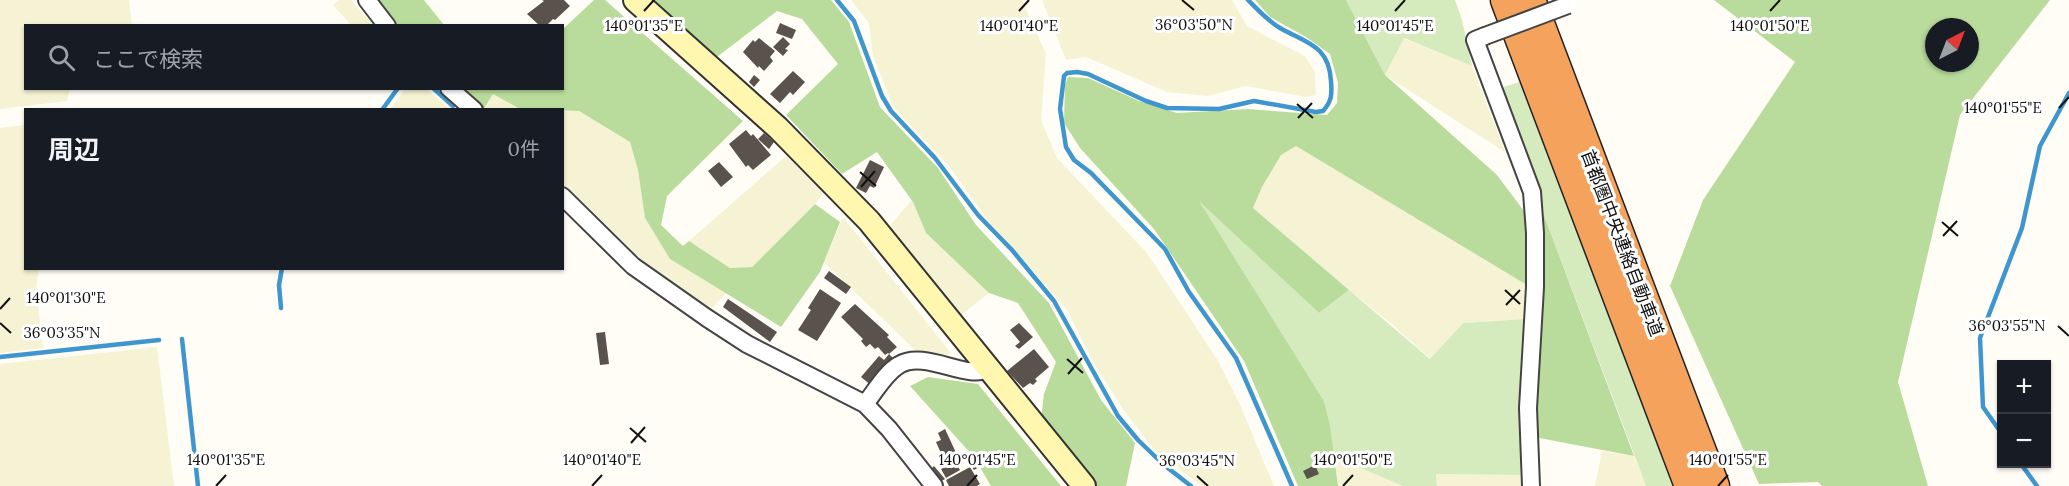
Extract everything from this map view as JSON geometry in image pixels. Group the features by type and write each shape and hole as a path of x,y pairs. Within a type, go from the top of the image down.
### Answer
{"highway":[{"name":"首都圏中央連絡自動車道","path":"1506,0 1690,486"},
{"name":"首都圏中央連絡自動車道","path":"1530,0 1714,486"}],"street":[{"path":"367,0 385,24"},
{"path":"635,0 778,128 869,221 1084,486"},
{"path":"1531,486 1528,408 1535,287 1532,192 1475,40 1573,2"},
{"path":"451,90 472,108"},
{"path":"564,198 633,266 706,318 747,344 865,404 889,429 934,486"},
{"path":"865,404 892,371 899,365 912,360 939,363 979,373 988,368"}],"shaded area":[{"path":"0,0 129,0 132,24 24,24 24,90 70,90 67,101 0,109"},
{"path":"339,0 351,0 372,24 350,24 333,5"},
{"path":"851,0 1022,0 1046,54 1041,120 1057,158 1147,253 1218,361 1241,407 1274,486 1202,486 1156,452 1125,412 1093,362 1067,310 984,215 949,166 894,108 873,56 869,23"},
{"path":"1042,0 1232,0 1247,26 1305,56 1315,72 1316,95 1306,97 1246,86 1208,96 1167,92 1086,57 1066,60"},
{"path":"1403,38 1472,66 1505,152 1385,75"},
{"path":"404,90 427,90 449,108 391,108"},
{"path":"493,94 518,108 486,108"},
{"path":"564,111 579,111 630,142 638,170 645,218 670,259 726,293 709,312 655,272 564,184"},
{"path":"24,125 24,270 39,270 36,287 43,348 0,353 0,128"},
{"path":"1296,145 1527,285 1525,319 1463,323 1431,359 1253,208 1262,187 1281,155"},
{"path":"786,156 824,194 752,267 730,268 689,241"},
{"path":"912,200 926,233 989,293 957,318 888,228"},
{"path":"843,217 951,353 941,358 919,354 824,262"},
{"path":"157,347 174,486 0,486 0,364"},
{"path":"1602,451 1634,456 1646,486 1595,486"},
{"path":"1334,457 1403,486 1338,486"},
{"path":"1436,474 1520,475 1521,486 1437,486"}],"green space":[{"path":"377,0 424,0 443,24 396,24"},
{"path":"594,0 605,0 743,121 667,196 661,225 683,246 689,241 730,268 752,267 815,204 840,222 820,272 781,327 670,259 645,218 638,170 630,142 579,111 564,110 564,108 518,108 493,94 483,108 463,90 564,90 564,28"},
{"path":"646,0 831,0 849,22 880,107 938,168 976,225 1049,303 1101,400 1135,443 1126,486 1095,486 1041,419 1044,394 1056,362 1018,303 989,293 926,233 913,202 877,152 842,174 786,115 838,64 802,19 777,11 713,60"},
{"path":"1255,0 1346,0 1385,75 1497,175 1530,219 1527,285 1296,146 1281,155 1262,187 1253,208 1349,290 1319,313 1199,201 1324,401 1330,426 1338,486 1298,486 1244,361 1154,229 1080,148 1064,123 1065,85 1068,77 1088,78 1139,101 1177,113 1248,109 1327,115 1337,103 1338,83 1330,54 1306,37 1270,17"},
{"path":"1346,0 1455,0 1472,66 1404,38 1385,75"},
{"path":"1714,0 2050,0 1960,115 1898,382 1928,486 1822,486 1818,482 1759,484 1670,286 1703,200 1795,62"},
{"path":"1523,81 1672,486 1646,486 1538,199 1503,87"},
{"path":"1197,198 1319,313 1349,290 1430,359 1463,323 1525,319 1520,475 1436,474 1437,486 1403,486 1334,457 1324,401"},
{"path":"1538,199 1634,456 1534,437 1544,238"},
{"path":"928,377 978,384 1061,486 991,486 974,457 910,386"}],"building":[{"path":"542,0 564,0 570,6 548,24 538,24 527,14 544,1"},
{"path":"780,23 796,30 792,39 776,33"},
{"path":"783,37 790,44 783,56 773,47"},
{"path":"759,38 775,51 770,57 773,61 764,71 759,66 758,68 743,52 753,40 755,42"},
{"path":"793,71 805,82 793,95 790,92 780,103 770,94"},
{"path":"754,75 760,80 754,87 749,82"},
{"path":"746,130 751,136 753,134 771,155 753,170 748,165 746,167 729,144"},
{"path":"764,133 774,142 769,149 758,139"},
{"path":"870,160 884,167 874,188 870,186 866,193 856,188"},
{"path":"719,162 733,177 721,187 708,171"},
{"path":"829,271 851,287 846,294 824,278"},
{"path":"820,289 841,303 817,341 798,330 811,310 808,308"},
{"path":"728,299 777,332 770,342 723,307"},
{"path":"855,304 889,335 887,337 897,347 889,354 885,355 878,347 875,349 870,344 866,347 861,341 863,339 841,317"},
{"path":"1019,323 1033,337 1019,349 1015,346 1020,342 1010,330"},
{"path":"605,332 609,364 600,365 596,333"},
{"path":"1034,349 1049,367 1035,379 1037,381 1033,385 1030,383 1023,388 1007,371"},
{"path":"889,354 895,360 872,386 861,377 879,356 884,360"},
{"path":"945,429 958,457 945,462 936,442 941,440 938,433"},
{"path":"975,461 979,467 974,470 970,465"},
{"path":"955,462 960,470 946,478 941,469"},
{"path":"1315,465 1319,474 1307,479 1303,471"},
{"path":"934,466 945,479 940,482 930,470"},
{"path":"970,467 980,484 977,486 949,486 946,480"}],"waterway":[{"path":"837,0 854,21 882,96 891,111 935,158 978,215 1012,250 1054,301 1118,416 1138,440 1164,465 1191,486"},
{"path":"1248,0 1276,25 1321,52 1326,60 1331,81 1330,101 1323,111 1316,112 1254,101 1219,109 1167,108 1146,101 1088,74 1077,72 1067,73 1064,76 1060,109 1066,147 1074,160 1091,173 1165,249 1189,292 1236,358 1292,486"},
{"path":"383,108 397,90"},
{"path":"435,90 453,106"},
{"path":"1997,427 1983,407 1980,338 2022,228 2040,146 2069,93"},
{"path":"281,308 279,285 282,270"},
{"path":"182,339 198,486"},
{"path":"0,357 159,340"},
{"path":"2024,468 2037,486"}]}
